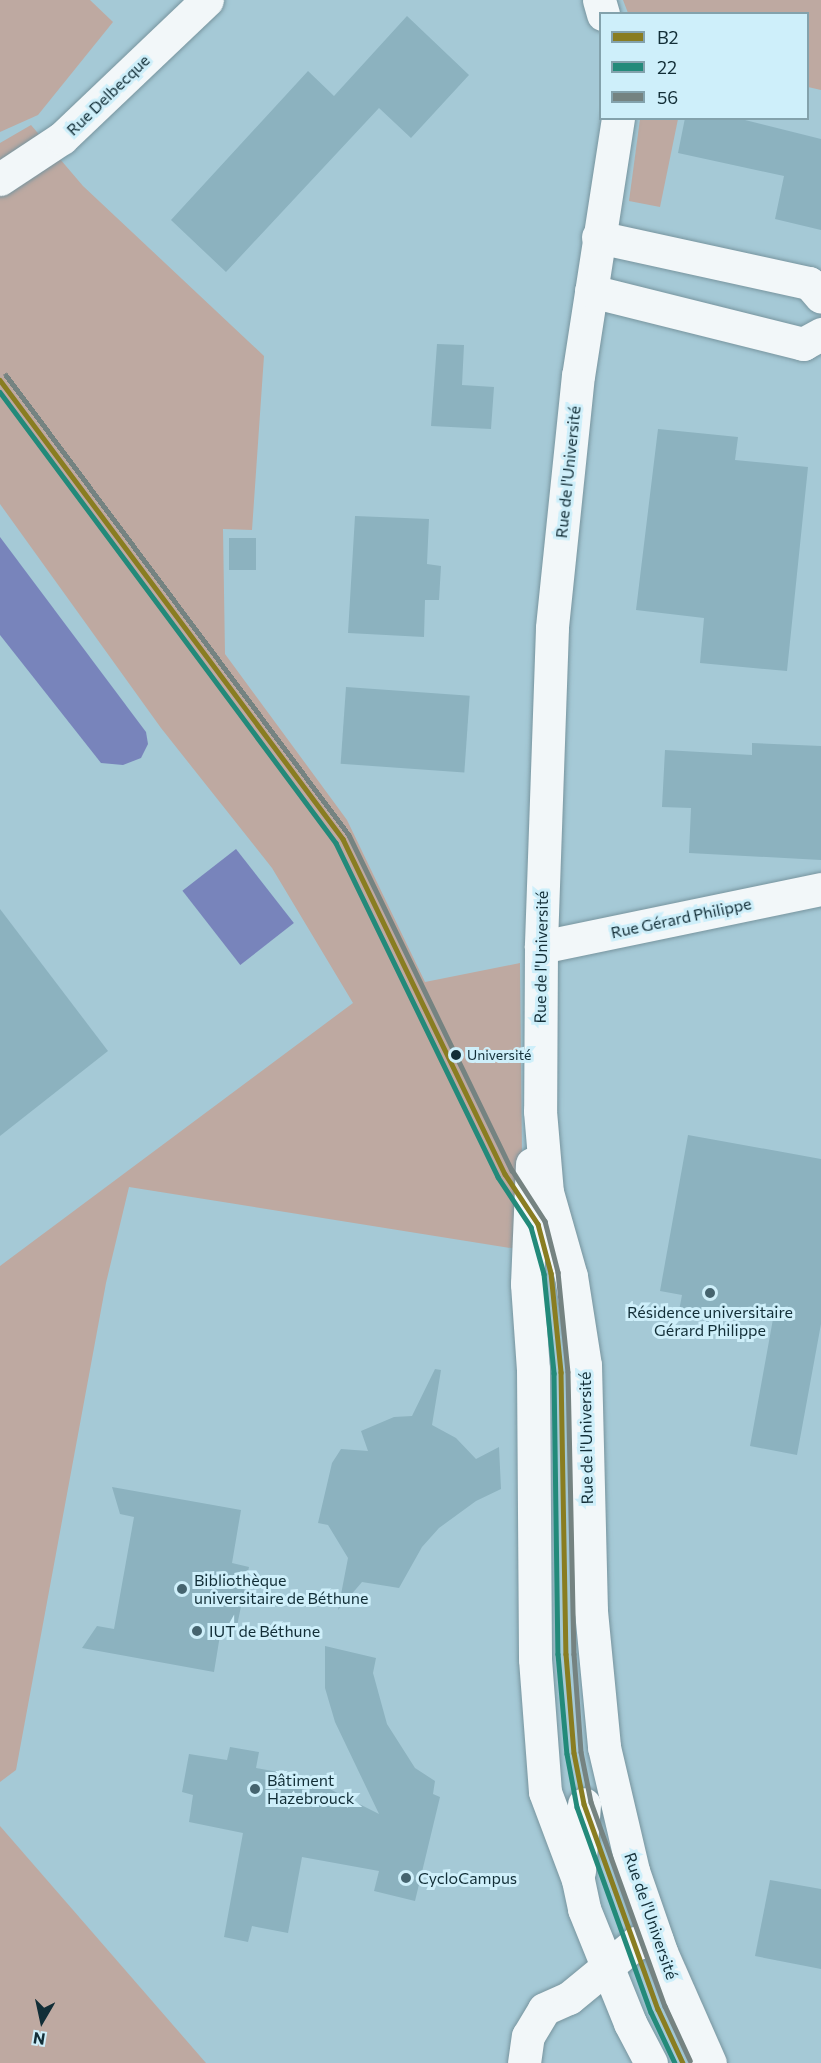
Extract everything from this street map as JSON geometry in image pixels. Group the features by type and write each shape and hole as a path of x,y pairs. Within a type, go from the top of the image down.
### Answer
{"street":[{"name":"Rue Delbecque","path":"0,179 62,138 207,0"},
{"name":"Rue de l'Université","path":"618,120 598,237 567,469 552,628 541,947 540,1111 547,1192 571,1276 585,1365 591,1611 604,1747 633,1871 657,1940 711,2063"},
{"path":"598,237 809,283 821,297"},
{"path":"591,291 803,344 821,334"},
{"name":"Rue Gérard Philippe","path":"541,947 821,890"},
{"path":"540,1111 527,1227 533,1369 535,1659 545,1792 578,1880 584,1909 608,1969 651,2063"},
{"path":"578,1880 584,1804"},
{"path":"524,2063 528,2036 544,2009 568,1998 608,1969 636,1943 657,1940"}],"shaded area":[{"path":"0,0 90,0 113,22 38,115 0,132"},
{"path":"623,0 821,0 821,90 809,87 809,12 628,12"},
{"path":"640,120 678,120 660,207 629,201"},
{"path":"31,125 83,186 264,356 252,530 223,529 225,654 347,820 425,982 520,963 523,1250 129,1187 106,1283 16,1770 0,1782 0,1266 353,1003 272,868 161,728 0,504 0,143"},
{"path":"0,1826 206,2063 0,2063"}],"water":[{"path":"0,537 146,732 148,744 141,758 123,765 101,763 0,635"},
{"path":"236,849 294,923 240,965 182,891"}],"building":[{"path":"407,16 469,75 411,138 379,108 226,272 171,220 308,71 334,96"},
{"path":"685,120 745,120 821,139 821,230 775,219 784,176 678,153"},
{"path":"437,344 464,345 462,385 494,387 491,429 431,426"},
{"path":"658,429 738,437 735,460 808,467 787,671 700,663 704,618 636,610"},
{"path":"355,516 429,519 427,564 441,566 439,600 425,600 424,637 348,633"},
{"path":"229,538 256,538 256,570 229,570"},
{"path":"346,687 470,696 464,772 341,764"},
{"path":"752,743 821,746 821,860 689,853 691,808 662,807 665,750 752,755"},
{"path":"0,909 108,1051 0,1136"},
{"name":"Résidence universitaire Gérard Philippe","path":"688,1135 821,1159 821,1324 797,1455 750,1446 773,1319 710,1308 708,1316 679,1311 682,1295 660,1291"},
{"path":"435,1369 441,1370 432,1425 456,1438 476,1459 499,1447 501,1489 476,1501 439,1528 422,1547 399,1588 362,1582 338,1610 348,1558 328,1525 318,1523 332,1463 341,1449 368,1451 361,1431 394,1417 412,1416"},
{"path":"112,1487 241,1510 232,1563 249,1567 237,1626 222,1623 214,1672 82,1648 97,1626 114,1629 134,1517 120,1514"},
{"name":"Bâtiment Hazebrouck","path":"325,1646 376,1658 373,1673 387,1724 415,1768 435,1781 433,1794 440,1797 415,1901 374,1891 379,1871 302,1857 288,1933 252,1926 248,1942 224,1937 243,1833 189,1822 193,1795 182,1792 189,1754 227,1760 230,1747 259,1752 256,1768 306,1777 379,1814 335,1722 325,1688"},
{"path":"770,1880 821,1889 821,1969 755,1956"}],"transit line":[{"name":"56","path":"6,375 349,835 512,1170 545,1221 558,1272 568,1372 574,1654 581,1752 591,1802 665,2006 690,2060"},
{"name":"B2","path":"0,380 343,839 505,1174 538,1224 551,1273 561,1372 566,1654 574,1753 584,1804 658,2009 683,2063"},
{"name":"22","path":"0,392 336,843 498,1177 531,1227 544,1274 554,1373 558,1654 567,1754 577,1807 651,2012 675,2063"}],"place":[{"name":"Université","path":"456,1055"},
{"name":"Résidence universitaire Gérard Philippe","path":"710,1293"},
{"name":"Bibliothèque universitaire de Béthune","path":"182,1589"},
{"name":"IUT de Béthune","path":"197,1631"},
{"name":"Bâtiment Hazebrouck","path":"255,1789"},
{"name":"CycloCampus","path":"406,1878"}]}
